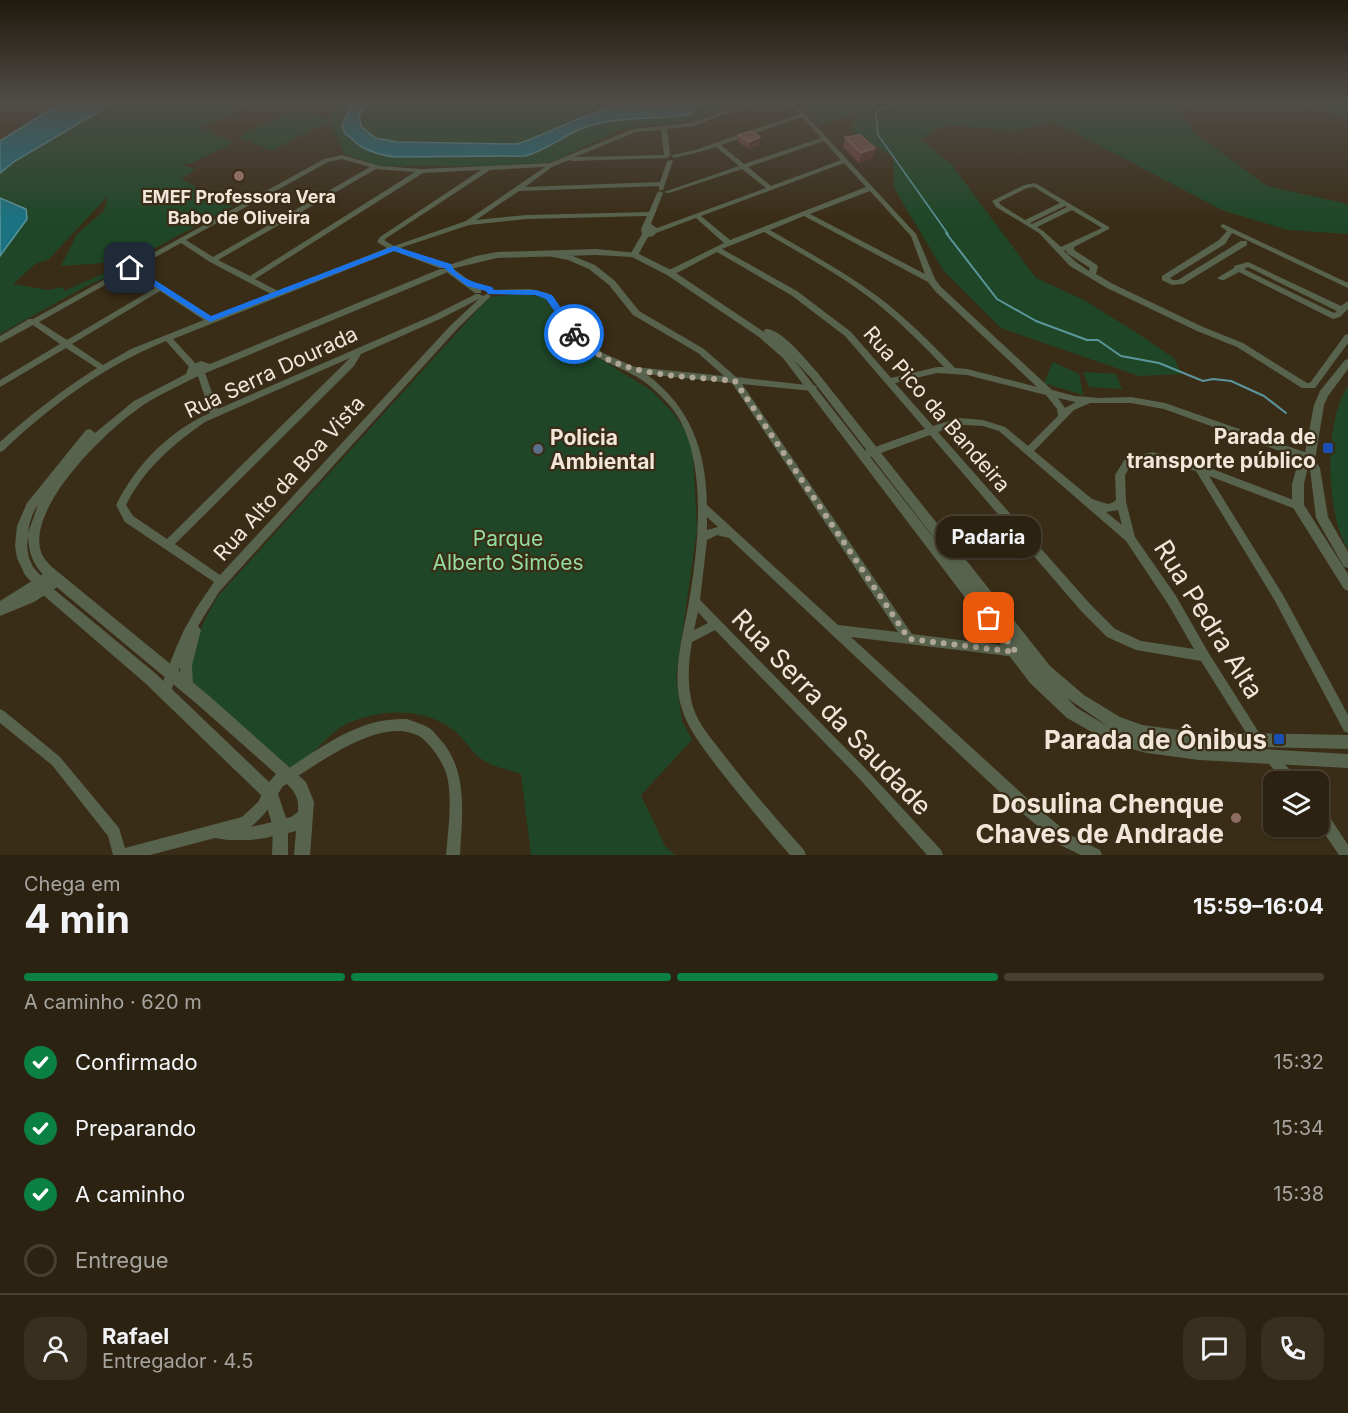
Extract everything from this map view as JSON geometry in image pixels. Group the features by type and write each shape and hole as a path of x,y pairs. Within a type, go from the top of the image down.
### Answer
{"street":[{"path":"468,223 551,165 606,142"},
{"path":"637,250 650,231 651,214 662,189 670,158 667,142"},
{"path":"566,159 670,158 722,142"},
{"path":"516,189 537,187 662,189 815,142"},
{"path":"827,142 914,235 931,280"},
{"path":"716,144 771,189"},
{"path":"587,150 593,159"},
{"path":"0,339 326,160 342,157 374,166 422,171 551,165"},
{"path":"650,231 845,161"},
{"path":"213,260 374,166"},
{"path":"487,168 384,235 381,242 444,268 484,293 536,292 549,297 564,322 579,340 598,354 633,370 666,395 679,409 689,427 697,451 702,506 702,537 694,601 683,660 682,681 691,717 724,765 799,855"},
{"path":"249,280 422,171"},
{"path":"531,179 537,187"},
{"path":"1059,251 1107,228 1032,185 995,201 998,206 1030,224 1059,251 1073,264 1200,329 1240,345 1308,387 1312,386 1348,337"},
{"path":"672,271 729,243 870,188"},
{"path":"1030,224 1069,205"},
{"path":"485,210 492,219"},
{"path":"0,448 60,396 102,368 134,351 394,248 468,223 492,219 651,214"},
{"path":"804,214 931,280 1049,393 1060,408 1062,416"},
{"path":"697,216 729,243"},
{"path":"1223,226 1348,286"},
{"path":"765,230 842,275 875,298 906,324 952,370"},
{"path":"1231,230 1222,242 1165,278 1172,283 1180,282 1244,243"},
{"path":"181,240 277,294"},
{"path":"1222,242 1235,249"},
{"path":"1070,245 1070,251 1094,267 1092,275"},
{"path":"280,855 281,827 270,793 165,692 43,587 29,572 21,546 23,526 32,506 80,444 99,425 140,396 477,254 498,251 597,248 637,250 766,330 788,347 814,375 1035,678 1072,712 1113,737 1147,746 1199,753 1348,761"},
{"name":"Rua Pico da Bandeira","path":"717,249 794,293 848,334 1086,608 1111,633 1140,646 1204,656"},
{"path":"444,268 479,258 637,250"},
{"path":"596,252 588,259 588,262 612,283 636,313 701,351 735,381 909,639"},
{"path":"551,254 570,258 592,267"},
{"path":"899,264 913,266 924,260"},
{"path":"130,268 210,320"},
{"path":"1221,278 1238,268 1333,316 1345,307"},
{"path":"672,271 768,340 786,356 869,453 1045,671 1079,700 1116,723 1142,732 1194,739 1348,742"},
{"path":"0,384 160,288"},
{"name":"Rua Alto da Boa Vista","path":"165,692 173,676 184,641 198,620 204,603 221,581 454,327 473,310 484,293"},
{"name":"Rua Serra Dourada","path":"221,581 129,519 121,505 141,471 169,441 215,413 437,317 484,293"},
{"path":"437,317 448,319 454,327"},
{"path":"32,321 102,368"},
{"path":"168,338 198,370 215,413"},
{"path":"167,545 351,364 358,352"},
{"path":"1310,460 1319,405 1324,394 1348,362"},
{"path":"1006,381 1019,377 1021,373 1019,366"},
{"path":"198,370 144,400 108,426 90,443 42,506 33,536 36,553 54,578 173,676 301,787 306,802 302,855"},
{"path":"633,370 813,388"},
{"path":"890,381 937,370 952,370 1049,393 1100,401"},
{"path":"1029,450 1062,416 1078,404 1131,400 1165,406 1310,460 1315,468 1322,518 1348,563"},
{"path":"869,453 960,422 981,421 1002,429 1029,450 1130,538"},
{"path":"1130,538 1121,502 1119,475 1128,462 1152,456 1200,469 1298,506"},
{"path":"1310,460 1303,463 1300,474 1298,506 1348,585"},
{"path":"1200,469 1279,598 1348,727"},
{"path":"1084,498 1105,507 1117,507 1121,502"},
{"path":"702,506 737,536 1026,807 1065,840 1095,855"},
{"path":"702,537 720,531 737,536"},
{"name":"Rua Pedra Alta","path":"1130,538 1172,600 1204,656 1259,742 1284,771"},
{"path":"0,609 15,607 54,578"},
{"name":"Rua Serra da Saudade","path":"694,601 861,771 936,855"},
{"path":"187,688 186,664 198,620"},
{"path":"687,639 717,624"},
{"path":"838,630 1016,652"},
{"path":"0,715 57,761 114,833 120,855"},
{"path":"125,855 246,823 263,807 278,781 364,731 392,725 413,724 432,735 447,759 456,784 453,855"},
{"path":"214,833 249,835 267,833 295,824 305,816"},
{"path":"1329,828 1347,855"}],"green space":[{"path":"47,142 231,142 233,143 190,164 179,163 195,170 181,179 233,206 131,261 61,266 77,234 104,211 108,196 48,260 35,264 13,284 48,290 63,287 64,291 121,266 130,268 90,284 0,334 0,256 27,219 18,204 0,198 0,173"},
{"path":"250,142 289,142 271,151"},
{"path":"339,142 595,142 551,162 489,166 381,166 344,154"},
{"path":"869,142 924,142 952,165 1036,278 1084,300 1140,335 1175,359 1181,374 1139,376 1001,328 943,270 894,188 893,157"},
{"path":"1093,142 1207,142 1267,186 1348,204 1348,234 1288,230 1222,210"},
{"name":"Parque Alberto Simões","path":"532,295 544,298 576,344 652,391 674,414 689,436 693,457 697,529 676,677 682,721 692,740 641,795 665,846 675,855 531,855 521,774 486,762 474,753 457,733 434,719 393,712 353,721 336,731 300,763 291,768 190,685 192,659 197,638 219,595 483,304 491,297"},
{"path":"1053,362 1079,374 1083,395 1044,383"},
{"path":"1083,372 1116,374 1122,389 1089,387"},
{"path":"1348,386 1348,549 1340,533 1335,513 1330,467 1335,421 1340,402"}],"water":[{"path":"0,142 47,142 15,161 0,173"},
{"path":"355,142 516,144 522,142 556,142 525,156 397,157 382,155"},
{"path":"0,198 26,209 27,219 0,256"}],"building":[{"path":"850,142 868,142 875,148 861,153"}],"waterway":[{"path":"883,142 948,234"},
{"path":"946,233 997,299 1036,321 1087,340 1098,340 1121,356 1159,363 1203,381 1213,379 1231,381 1264,396 1286,413"}],"way so far":[{"path":"574,334 598,354 633,370 735,381 909,639 1016,652 989,618"}],"place":[{"name":"EMEF Professora Vera Babo de Oliveira","path":"239,176"},
{"name":"Parada de transporte público","path":"1328,448"},
{"name":"Policia Ambiental","path":"538,449"},
{"name":"Padaria","path":"989,618"},
{"name":"Parada de Ônibus","path":"1279,739"},
{"name":"Dosulina Chenque Chaves de Andrade","path":"1236,818"}],"route":[{"path":"130,268 210,320 394,248 442,266 448,266 448,270 470,284 489,289 491,292 536,292 549,297 574,334"}]}
